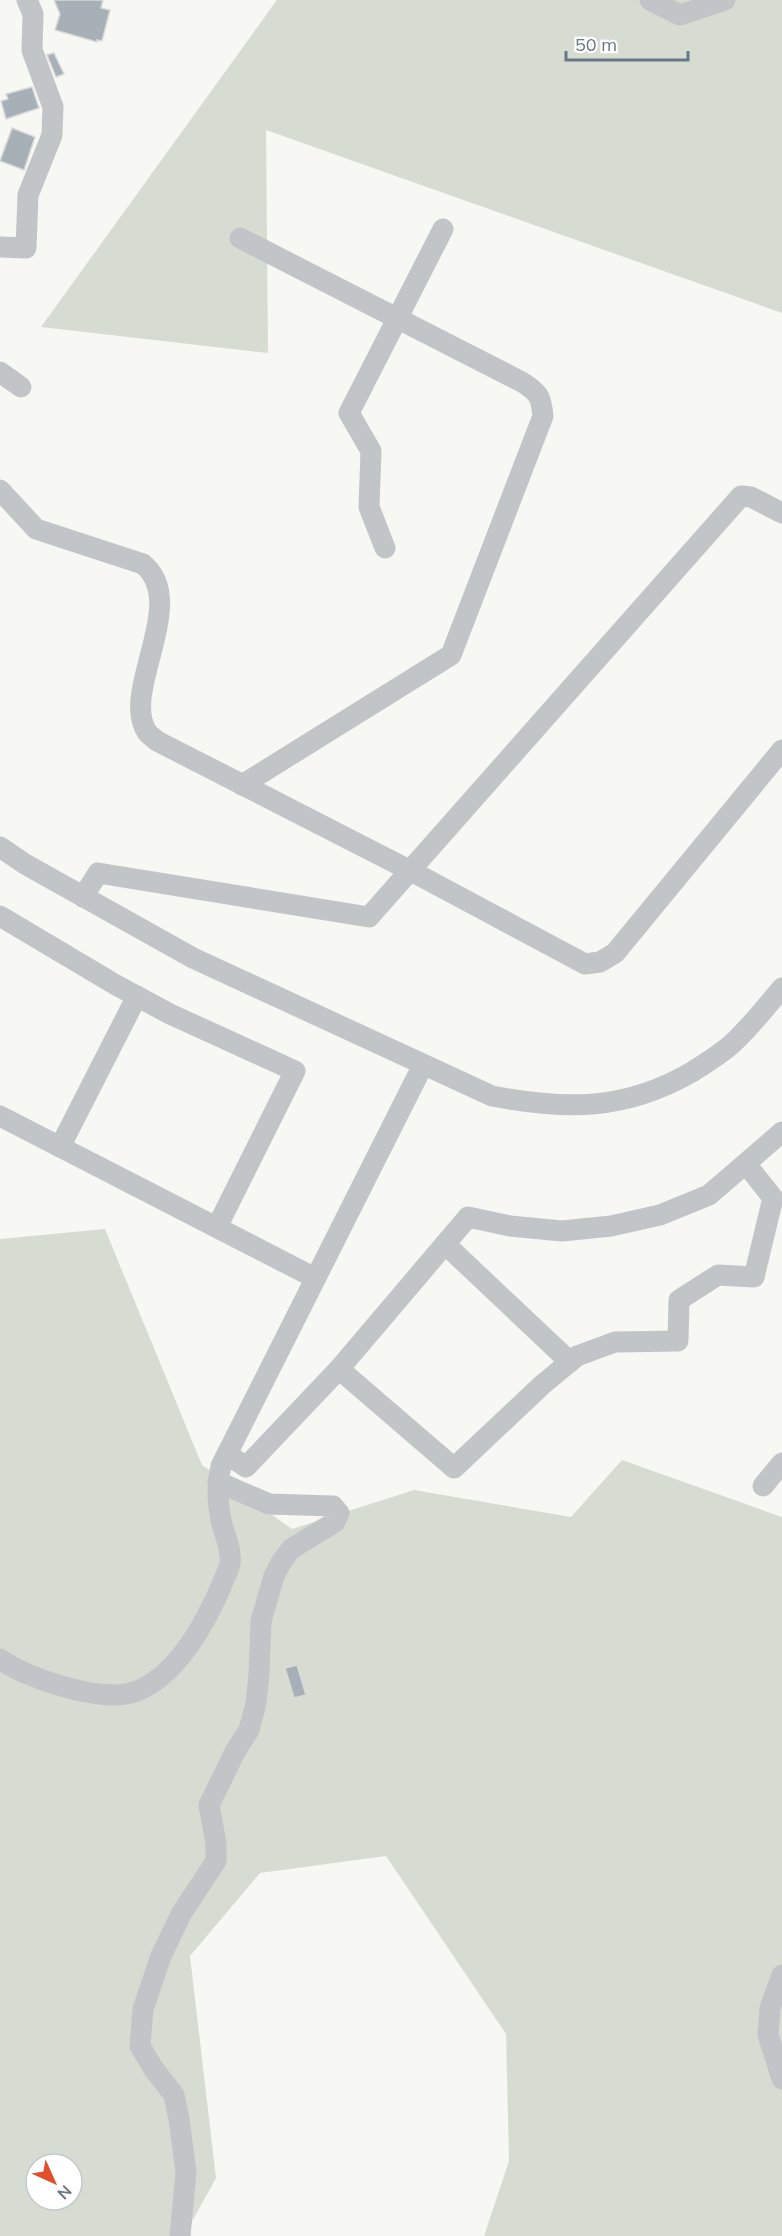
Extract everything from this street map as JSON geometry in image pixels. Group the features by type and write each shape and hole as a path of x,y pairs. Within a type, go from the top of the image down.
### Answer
{"street":[{"path":"0,247 26,248 28,195 51,135 53,107 32,50 33,14 27,0"},
{"path":"650,0 680,15 725,0"},
{"path":"385,548 369,507 371,451 349,413 443,229"},
{"path":"240,238 535,390 542,399 543,416 451,655 242,785"},
{"path":"0,372 21,387"},
{"path":"0,490 36,529 143,564 153,572 159,586 160,608 142,694 141,716 147,731 157,741 411,871 585,964 600,962 615,953 782,750"},
{"path":"83,897 98,873 369,917 741,496 751,496 782,513"},
{"path":"0,847 25,864 194,958 492,1096 532,1103 609,1104 640,1096 673,1083 707,1063 731,1044 782,988"},
{"path":"0,916 171,1014 296,1071 217,1227"},
{"path":"60,1147 137,996"},
{"path":"0,1659 14,1669 40,1681 105,1694 134,1692 157,1679 178,1658 201,1627 229,1567 231,1553 221,1522 216,1491 221,1466 423,1065"},
{"path":"0,1116 315,1278"},
{"path":"227,1454 246,1467 339,1369 468,1217 510,1226 562,1231 611,1226 660,1215 709,1196 782,1132"},
{"path":"339,1369 454,1468 542,1385 577,1356 615,1342 678,1341 679,1300 718,1275 754,1277 773,1198 746,1164"},
{"path":"445,1244 570,1362"},
{"path":"763,1486 782,1462"},
{"path":"180,2236 186,2172 179,2119 174,2095 153,2068 140,2046 143,2009 161,1956 181,1914 216,1861 216,1842 209,1804 236,1750 249,1730 258,1683 261,1621 274,1576 291,1549 335,1522 339,1513 333,1506 268,1504 218,1482"},
{"path":"782,1975 770,2008 768,2035 782,2079"}],"shaded area":[{"path":"277,0 782,0 782,313 266,130 268,353 41,327"},
{"path":"105,1229 202,1465 292,1529 414,1490 571,1517 622,1460 782,1517 782,2236 484,2236 509,2161 506,2034 386,1856 260,1873 190,1956 216,2178 184,2236 0,2236 0,1239"}],"building":[{"path":"54,0 103,0 101,8 110,10 102,41 97,40 97,42 55,30 60,14"},
{"path":"54,53 64,74 56,77 47,55"},
{"path":"32,87 39,108 6,119 1,101 8,99 6,94"},
{"path":"12,128 35,137 24,170 0,161"},
{"path":"297,1665 306,1695 294,1698 285,1668"}]}
